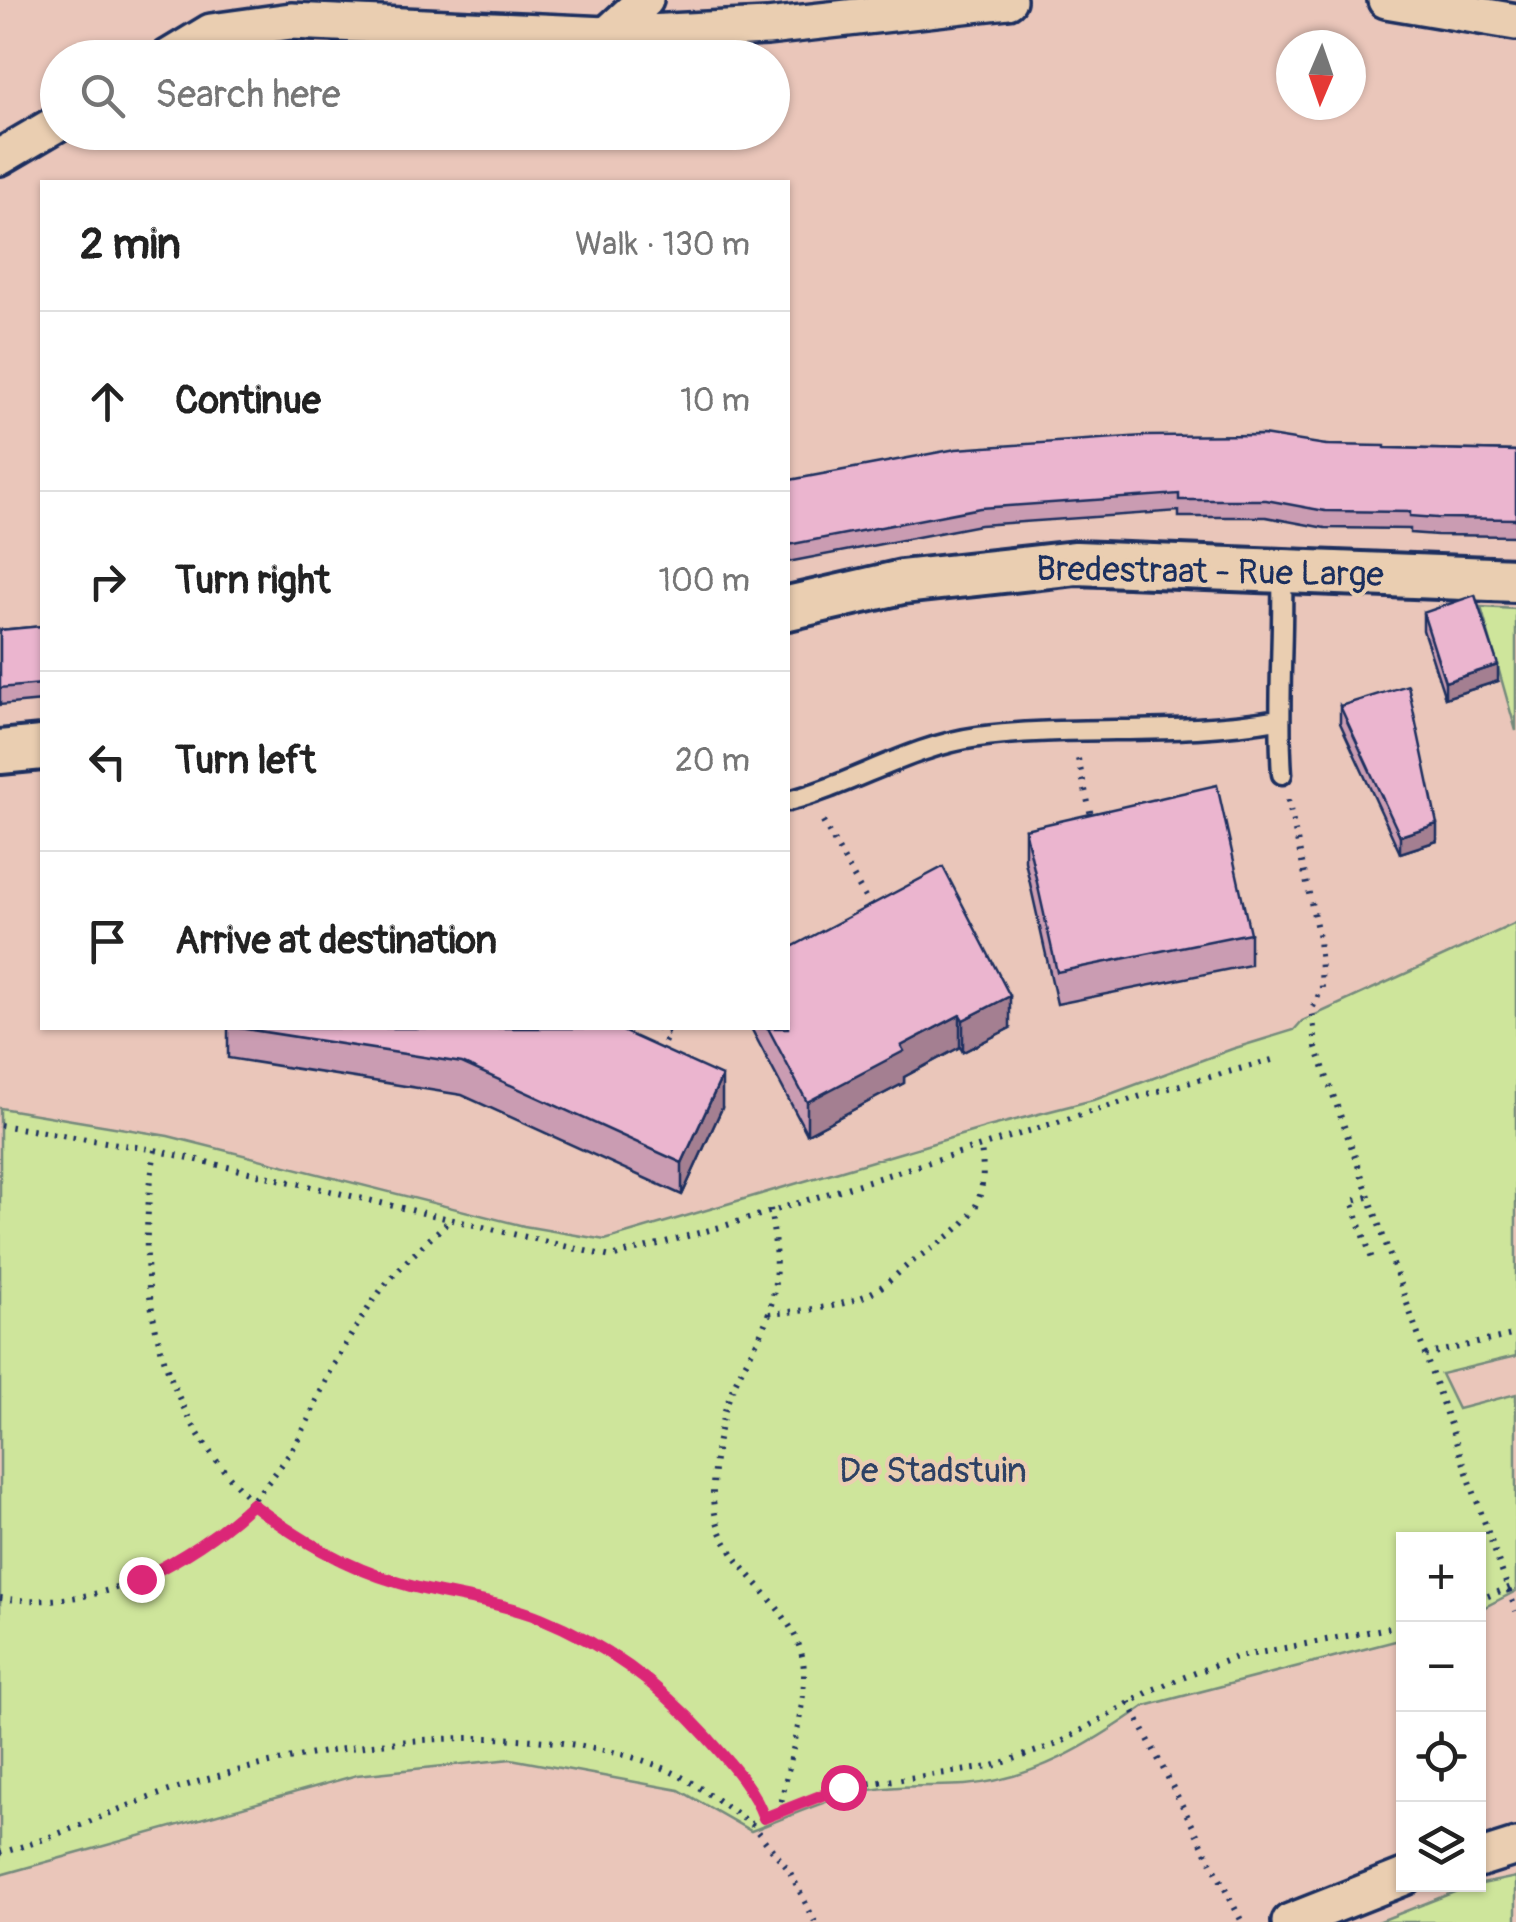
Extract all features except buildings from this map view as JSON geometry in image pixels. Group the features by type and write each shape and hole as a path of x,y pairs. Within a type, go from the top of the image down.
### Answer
{"street":[{"path":"606,34 644,0"},
{"path":"198,40 211,32 291,22 606,34 768,27 1008,0"},
{"path":"1386,0 1516,22"},
{"path":"0,157 40,134"},
{"name":"Bredestraat - Rue Large","path":"790,608 902,582 1076,562 1516,580"},
{"path":"0,752 40,748"},
{"path":"1486,1856 1516,1847"},
{"path":"1290,1922 1396,1879"}],"lane":[{"path":"1282,570 1283,645 1278,719 1282,774"},
{"path":"790,800 901,758 975,737 1234,727 1278,719"}],"path":[{"path":"1072,731 1093,824"},
{"path":"1282,774 1320,938 1322,988 1312,1009 1316,1047 1478,1507 1512,1588 1516,1611"},
{"path":"808,796 874,913"},
{"path":"655,1060 669,1033 662,1030"},
{"path":"0,1124 155,1150 611,1257 981,1148 1151,1092 1272,1060"},
{"path":"769,1314 822,1309 878,1290 914,1260 953,1236 972,1216 984,1173 981,1148"},
{"path":"155,1150 146,1252 151,1320 165,1367 195,1431 252,1504 297,1538 332,1557 399,1583 484,1601 540,1618 596,1646 640,1673 682,1709 757,1799 764,1818"},
{"path":"1368,1197 1352,1201 1373,1262"},
{"path":"770,1210 778,1256 769,1314 729,1397 715,1447 713,1499 723,1538 753,1583 794,1632 803,1657 798,1721 780,1810"},
{"path":"0,1598 56,1599 104,1591 141,1579 193,1552 226,1528 252,1504 296,1444 329,1374 376,1296 452,1218"},
{"path":"1425,1355 1516,1334"},
{"path":"1486,1597 1512,1588"},
{"path":"752,1824 843,1787 990,1767 1058,1744 1129,1702 1232,1658 1396,1626"},
{"path":"1129,1702 1242,1922"},
{"path":"0,1853 163,1793 253,1766 379,1744 526,1738 648,1762 690,1780 752,1824 789,1870 816,1922"}],"green space":[{"path":"1481,607 1516,609 1516,731"},
{"name":"De Stadstuin","path":"1516,923 1516,1356 1441,1374 1458,1409 1516,1394 1516,1591 1486,1606 1486,1532 1396,1532 1396,1641 1145,1706 1060,1758 1014,1776 965,1785 865,1791 751,1831 679,1790 511,1759 357,1775 0,1875 0,1108 168,1136 524,1226 605,1240 988,1127 1097,1099 1294,1030 1302,1021"},
{"path":"1516,1877 1516,1922 1378,1922 1454,1892 1486,1892 1486,1883"}],"route":[{"path":"141,1579 193,1552 252,1504 297,1538 332,1557 399,1583 484,1601 540,1618 596,1646 640,1673 682,1709 757,1799 764,1818 843,1787"}]}
